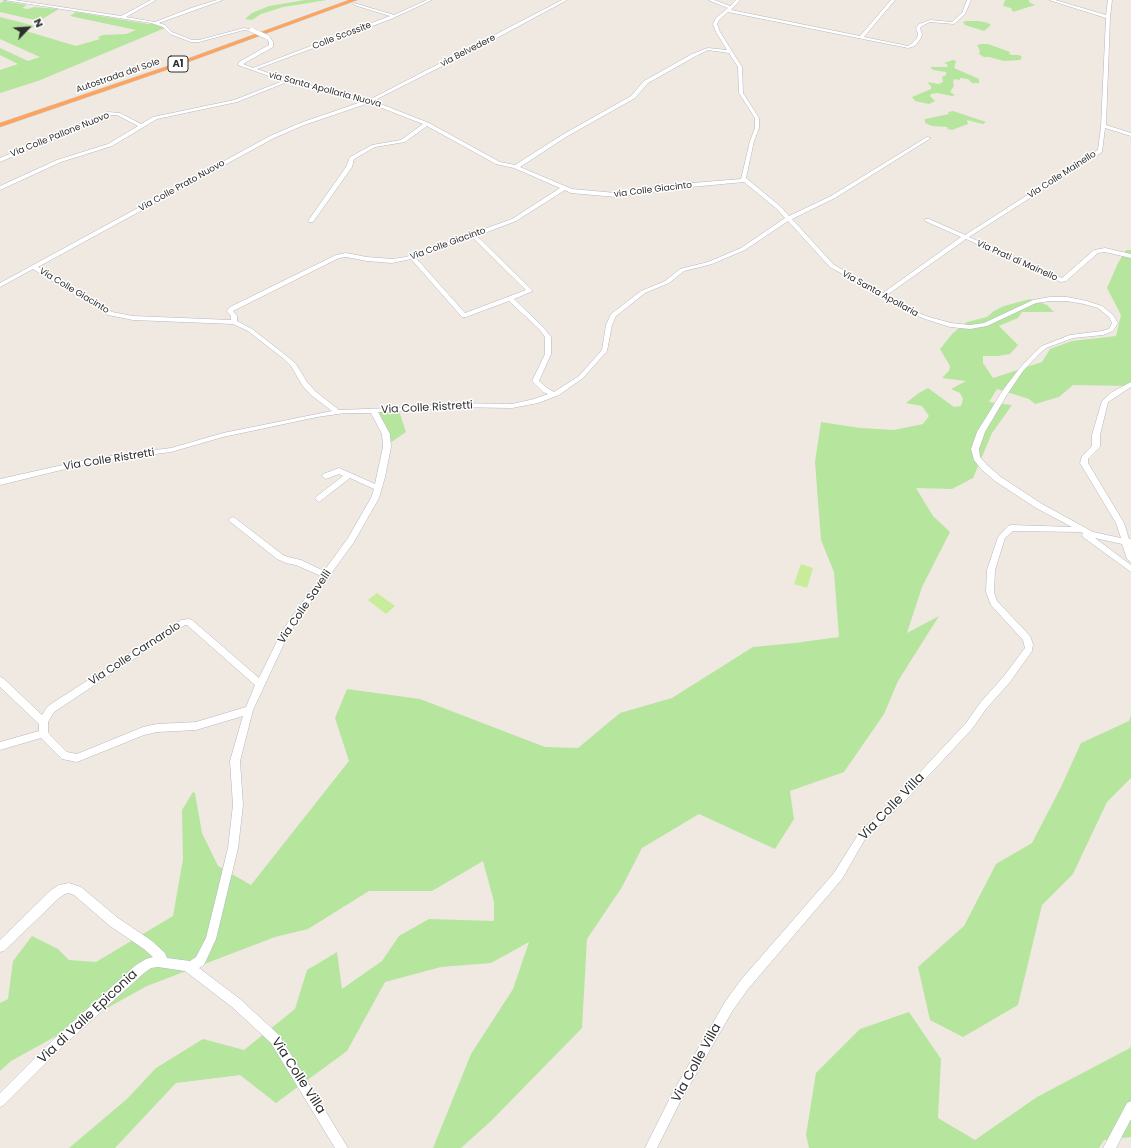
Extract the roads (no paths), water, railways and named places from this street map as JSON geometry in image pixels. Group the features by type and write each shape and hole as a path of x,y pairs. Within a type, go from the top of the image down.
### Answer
{"highway":[{"name":"Autostrada del Sole","path":"0,120 137,75 342,0"},
{"name":"Autostrada del Sole","path":"0,125 189,61 354,2"}],"street":[{"path":"0,2 6,0 17,3 156,23 192,9 222,0"},
{"path":"17,3 24,0"},
{"path":"122,17 154,0"},
{"name":"Colle Scossite","path":"254,69 393,16 430,0"},
{"name":"via Belvedere","path":"370,101 565,0"},
{"path":"710,0 730,9 861,38 910,47 919,37 919,25 930,21 954,23 964,13 969,0"},
{"path":"738,0 730,9 717,19 715,24 741,71 741,93 757,118 757,128 744,170 744,180"},
{"path":"861,38 893,0"},
{"path":"1051,0 1108,18"},
{"name":"Via Colle Mainello","path":"883,294 965,237 1098,152 1101,148 1104,126 1110,0"},
{"path":"354,2 393,16"},
{"name":"via Santa Apollaria Nuova","path":"156,23 164,26 171,33 195,41 240,30 252,30 267,37 271,42 271,46 240,64 286,81 370,101 427,124 498,163 516,167 563,189"},
{"path":"516,167 576,129 633,97 646,82 694,55 708,49 730,52"},
{"path":"0,188 59,161 110,145 155,118 235,101 286,81"},
{"name":"Via Colle Prato Nuovo","path":"0,285 279,133 370,101"},
{"name":"Via Colle Pallone Nuovo","path":"0,160 109,114 117,113 141,126"},
{"path":"311,221 349,167 352,158 374,146 402,141 427,124"},
{"path":"1104,126 1131,135"},
{"name":"Via Colle Ristretti","path":"0,482 94,460 171,450 223,435 317,415 364,410 374,411 449,405 512,406 536,401 553,394 581,376 605,350 610,320 614,315 644,292 667,282 682,270 710,263 743,249 788,219 833,197 929,138"},
{"name":"via Colle Giacinto","path":"563,189 577,193 616,195 680,186 744,180"},
{"name":"Via Santa Apollaria","path":"744,180 774,204 832,266 921,316 939,322 966,327 978,327 992,323 1035,301 1050,299 1067,299 1085,302 1100,307 1110,314 1115,323 1110,330 1103,333 1072,336 1044,347 1021,370 1005,392 981,432 975,449 980,463 998,479 1039,506 1081,530 1101,538 1128,542"},
{"name":"Via Colle Giacinto","path":"234,322 234,316 230,310 232,307 334,257 346,255 367,259 396,261 412,257 514,220 563,189"},
{"path":"927,220 965,237"},
{"path":"412,257 464,316 530,291 473,235"},
{"name":"Via Prati di Mainello","path":"965,237 1062,280 1096,251 1106,250 1131,256"},
{"name":"Via Colle Giacinto","path":"34,267 110,314 133,318 234,322 250,330 286,358 294,365 304,383 313,393 338,412"},
{"path":"511,299 541,328 548,337 548,354 535,380 545,390 553,394"},
{"path":"1131,384 1105,401 1096,435 1096,447 1085,458 1084,463 1115,512 1128,542 1131,559"},
{"name":"Via Colle Savelli","path":"188,967 195,965 200,961 209,945 233,848 238,805 235,761 249,710 285,633 327,576 361,524 378,488 387,446 386,434 374,411"},
{"path":"326,476 339,471 378,488"},
{"path":"319,499 349,475"},
{"path":"232,520 280,557 286,560 298,562 327,576"},
{"name":"Via Colle Villa","path":"650,1148 729,1006 744,985 838,876 862,836 898,803 969,726 983,706 1007,679 1029,649 1030,644 1027,638 994,603 990,592 991,570 1002,536 1011,528 1081,530"},
{"path":"1081,530 1131,569"},
{"name":"Via Colle Carnarolo","path":"43,722 46,715 57,704 184,622 189,622 260,684"},
{"path":"0,680 43,722 44,733 47,738 64,756 73,758 82,756 143,731 157,728 196,726 249,710"},
{"path":"0,746 40,734 47,738"},
{"path":"0,947 57,892 70,888 77,891 117,924 148,945 161,957 163,962"},
{"name":"Via di Valle Epiconia","path":"0,1101 59,1042 132,975 148,964 156,962 188,967"},
{"name":"Via Colle Villa","path":"188,967 230,998 275,1039 342,1148"},
{"path":"1108,1148 1131,1107"}]}
